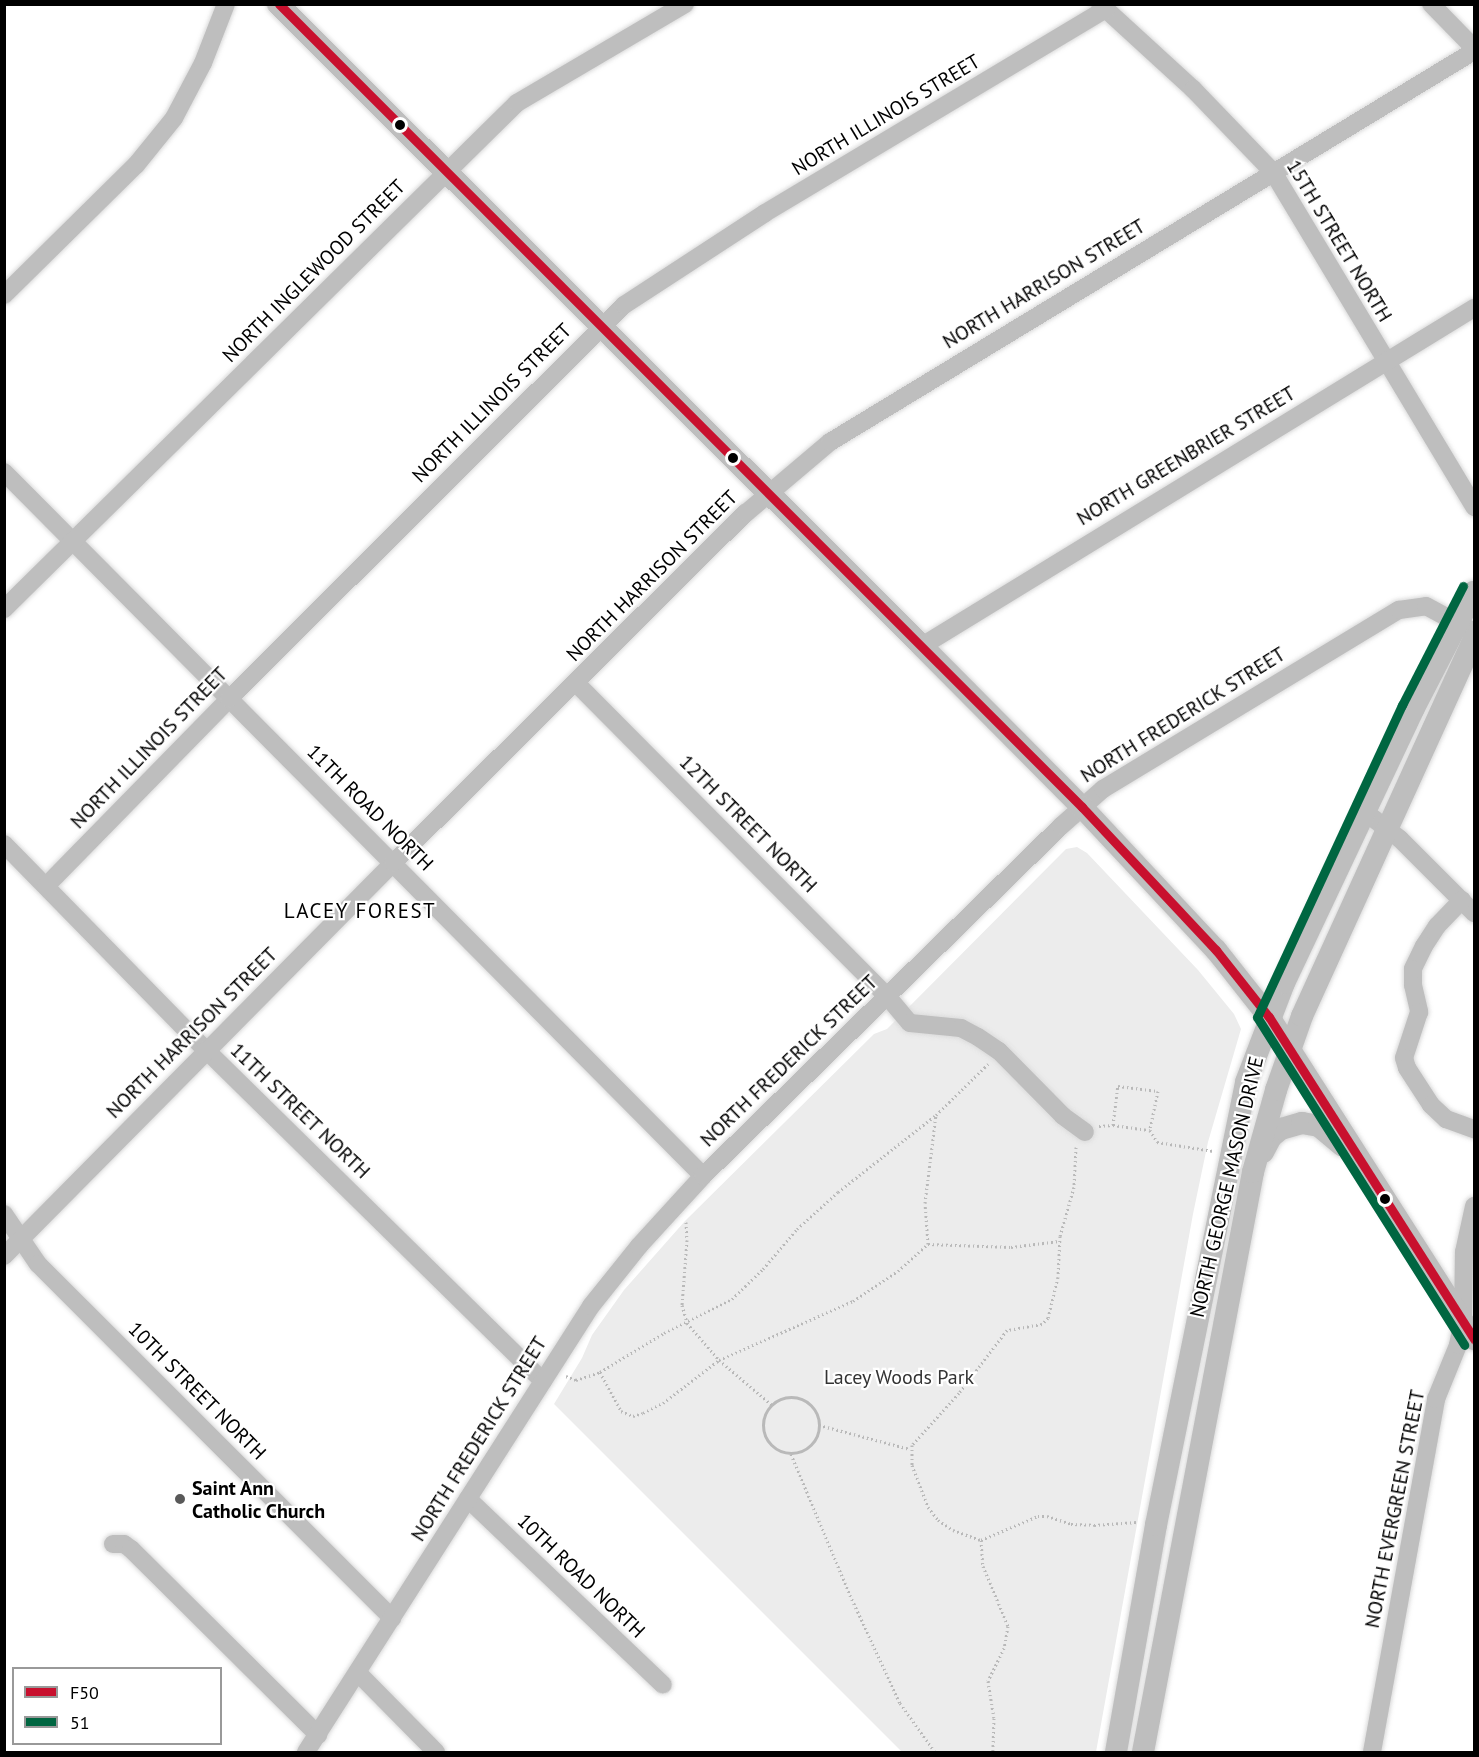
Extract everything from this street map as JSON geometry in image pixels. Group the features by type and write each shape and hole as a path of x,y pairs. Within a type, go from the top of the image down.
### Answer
{"main road":[{"path":"278,4 1082,807 1216,950 1269,1017 1469,1329"},
{"name":"NORTH GEORGE MASON DRIVE","path":"1116,1752 1156,1525 1246,1082 1269,1017 1365,812 1466,627 1474,592"},
{"name":"NORTH GEORGE MASON DRIVE","path":"1143,1752 1253,1172 1289,1049 1474,639"},
{"path":"1253,1172 1271,1137 1288,1125 1302,1123 1318,1126 1364,1168"}],"street":[{"path":"4,295 136,165 174,118 203,63 226,4"},
{"name":"NORTH INGLEWOOD STREET","path":"4,609 517,103 685,4"},
{"path":"1431,4 1474,50"},
{"name":"15TH STREET NORTH","path":"1103,7 1193,88 1273,172 1474,507"},
{"name":"NORTH ILLINOIS STREET","path":"46,886 229,699 602,326 641,292 755,219 1103,7"},
{"name":"NORTH HARRISON STREET","path":"4,1256 393,863 769,493 840,436 1474,50"},
{"name":"NORTH GREENBRIER STREET","path":"922,646 1474,308"},
{"name":"11TH ROAD NORTH","path":"4,472 703,1176"},
{"name":"NORTH FREDERICK STREET","path":"306,1752 591,1306 677,1202 887,996 1103,789 1399,610 1426,606 1466,627"},
{"name":"12TH STREET NORTH","path":"576,683 887,996 910,1023 961,1028 999,1051 1063,1116 1085,1132"},
{"path":"1365,812 1387,828 1468,907 1437,926 1413,969 1413,984 1419,1012 1404,1058 1407,1068 1431,1105 1446,1119 1474,1129"},
{"name":"11TH STREET NORTH","path":"4,844 206,1050 543,1381"},
{"name":"NORTH EVERGREEN STREET","path":"1372,1752 1436,1399 1457,1349 1469,1329 1464,1252 1474,1206"},
{"name":"10TH STREET NORTH","path":"4,1214 38,1264 392,1618"},
{"name":"10TH ROAD NORTH","path":"468,1499 663,1685"},
{"path":"113,1544 124,1544 131,1549 318,1735"},
{"path":"358,1673 436,1752"}],"path":[{"path":"570,1376 576,1380 600,1372 664,1333 732,1299 763,1269 797,1229 838,1192 936,1115 968,1086 999,1051"},
{"path":"1113,1125 1118,1086 1158,1091 1150,1130 1157,1142 1230,1154"},
{"path":"928,1245 925,1203 936,1115"},
{"path":"1130,1522 1094,1526 1038,1516 981,1540 953,1530 938,1520 927,1507 918,1486 910,1449 1007,1330 1042,1324 1048,1318 1058,1277 1060,1241 1074,1187 1077,1142 1085,1132 1102,1125 1150,1130"},
{"path":"677,1202 686,1223 682,1305 687,1323 719,1360 772,1405"},
{"path":"600,1372 621,1411 633,1416 663,1402 719,1360 853,1301 897,1271 928,1245 1011,1247 1060,1241"},
{"path":"789,1397 798,1398 813,1408 819,1425 818,1434 808,1448 791,1454 775,1448 765,1436 764,1420 772,1405 789,1397"},
{"path":"819,1425 910,1449"},
{"path":"791,1454 849,1596 900,1703 935,1752"},
{"path":"981,1540 983,1566 1008,1626 1004,1648 988,1681 994,1718 993,1752"}],"green space":[{"name":"Lacey Woods Park","path":"1077,847 1087,853 1198,970 1234,1014 1241,1029 1208,1142 1193,1214 1096,1752 902,1752 554,1404 582,1358 592,1335 624,1290 685,1221 874,1034 887,1029 1066,849"}],"transit line":[{"name":"F50","path":"279,4 1082,807 1216,950 1269,1017 1474,1339"},
{"name":"51","path":"1463,586 1402,705 1257,1017 1464,1345"}],"place":[{"name":"Saint Ann Catholic Church","path":"180,1499"}],"district":[{"name":"LACEY FOREST","path":"360,911"}]}
